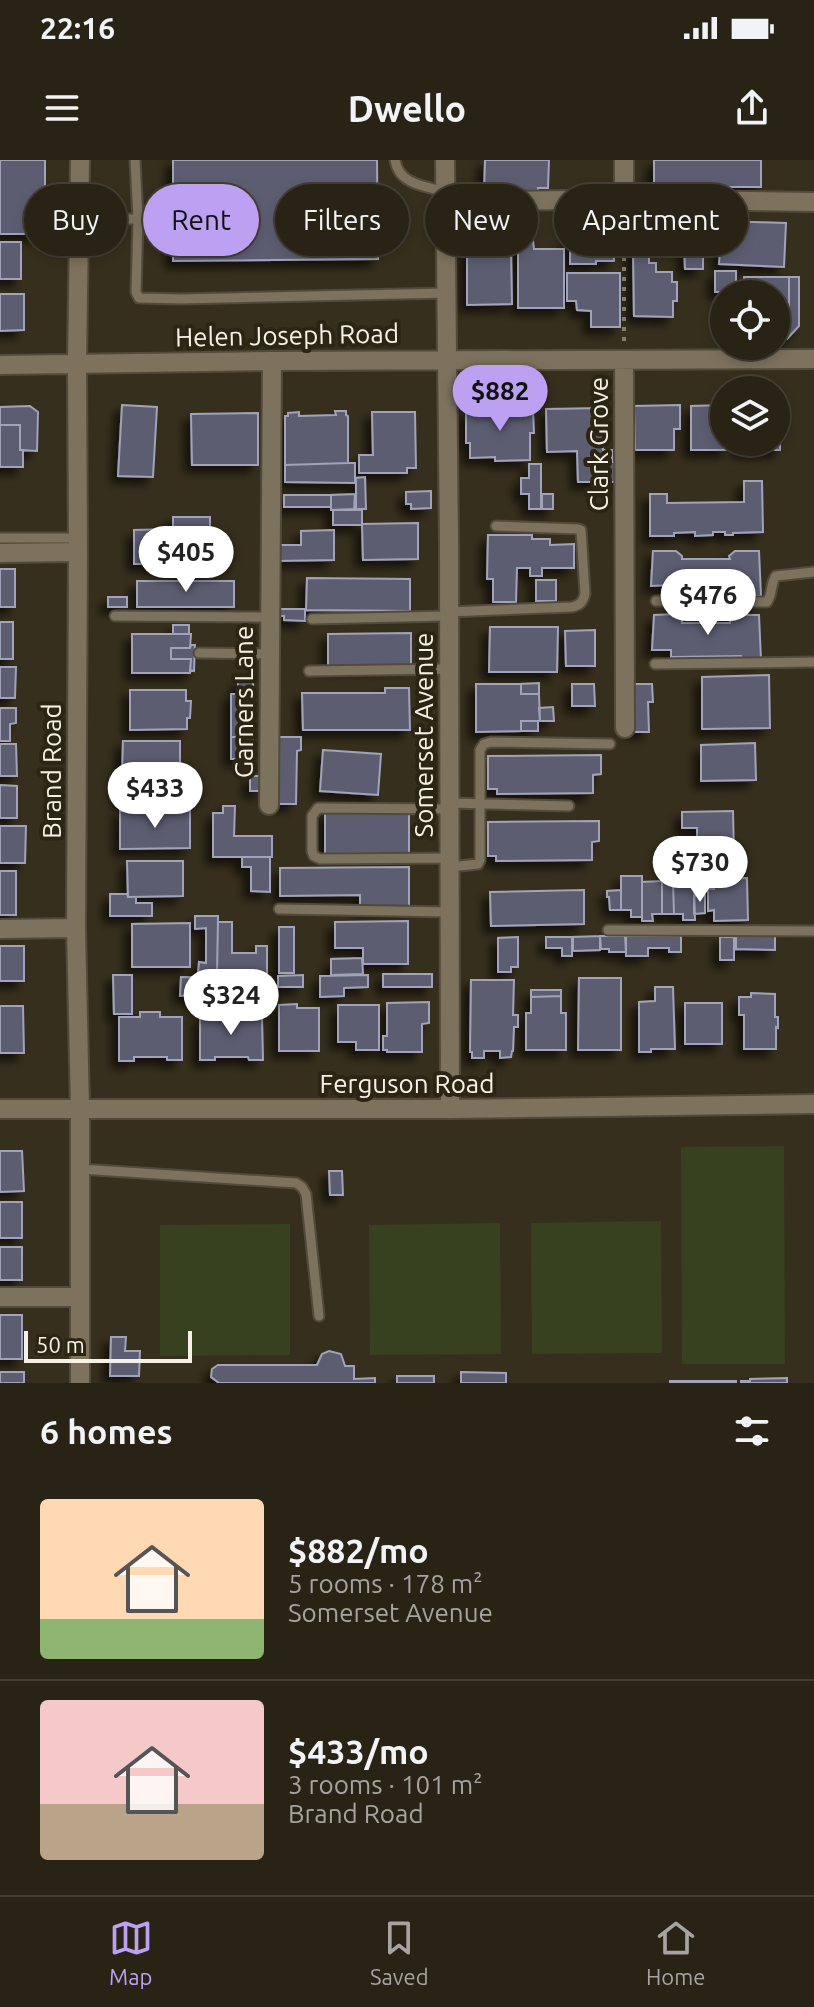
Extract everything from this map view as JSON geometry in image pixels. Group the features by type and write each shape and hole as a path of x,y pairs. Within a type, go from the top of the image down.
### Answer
{"street":[{"name":"Brand Road","path":"80,160 80,184"},
{"name":"Somerset Avenue","path":"445,160 446,184"},
{"path":"624,160 624,184"},
{"path":"748,201 814,202"},
{"name":"Brand Road","path":"78,256 76,928 80,1109 80,1383"},
{"name":"Somerset Avenue","path":"447,256 450,1109"},
{"name":"Helen Joseph Road","path":"0,365 814,359"},
{"name":"Clark Grove","path":"624,360 625,728"},
{"name":"Garners Lane","path":"269,805 272,361"},
{"path":"0,553 78,545"},
{"path":"0,929 76,928"},
{"name":"Ferguson Road","path":"0,1109 450,1109 814,1104"},
{"path":"0,1297 80,1297"}],"lane":[{"path":"135,160 138,219 136,292 139,298 447,293"},
{"path":"395,160 396,167 406,180 425,188"},
{"path":"127,219 138,219"},
{"path":"312,619 580,605 585,594 581,530 496,526"},
{"path":"0,538 78,545"},
{"path":"656,601 767,602 776,576 814,572"},
{"path":"115,616 270,617"},
{"path":"199,653 270,654"},
{"path":"655,664 814,662"},
{"path":"309,671 450,669"},
{"path":"569,806 480,803 318,808 312,816 312,851 320,859 450,862 473,866 480,860 480,803 480,750 484,744 610,744"},
{"path":"279,909 450,912"},
{"path":"608,930 814,931"},
{"path":"80,1169 296,1183 306,1194 319,1316"}],"path":[{"name":"Clark Grove","path":"624,256 624,360"}],"green space":[{"path":"784,1146 785,1364 682,1364 681,1147"},
{"path":"661,1221 662,1353 532,1354 531,1223"},
{"path":"500,1223 501,1354 370,1355 369,1225"},
{"path":"290,1224 290,1355 160,1356 160,1225"}],"building":[{"path":"0,160 45,160 45,184 24,184 24,234 0,234"},
{"path":"173,160 377,160 377,184 275,184 275,256 378,256 378,259 173,261 173,256 259,256 259,184 173,184"},
{"path":"485,160 549,160 548,188 538,188 538,184 484,184"},
{"path":"654,160 761,160 761,187 748,187 748,184 654,184"},
{"path":"748,222 786,223 784,267 719,264 720,256 748,256"},
{"path":"0,242 21,242 21,279 0,279"},
{"path":"538,249 554,249 554,256 564,256 564,308 518,308 518,256 538,256"},
{"path":"467,256 511,256 512,304 467,305"},
{"path":"570,256 614,256 614,261 570,264"},
{"path":"633,256 649,256 649,263 656,263 656,272 672,272 672,282 677,282 673,317 634,316"},
{"path":"684,256 703,256 703,269 685,269"},
{"path":"715,271 736,271 736,280 715,280"},
{"path":"567,273 620,273 620,327 591,327 591,311 577,310 576,301 567,301"},
{"path":"744,277 789,277 789,280 744,280"},
{"path":"789,277 799,277 799,326 790,336 790,280"},
{"path":"0,294 24,294 24,330 0,331"},
{"path":"520,404 520,411 533,411 530,460 470,458 470,443 466,443 466,411 484,411 483,405"},
{"path":"122,405 157,407 153,477 118,476"},
{"path":"680,405 680,429 674,429 674,450 635,450 634,406"},
{"path":"710,405 710,450 691,450 691,406"},
{"path":"30,406 38,412 37,451 20,450 20,425 0,425 0,407"},
{"path":"602,408 603,450 612,450 612,462 616,462 616,482 578,482 577,451 547,452 546,409"},
{"path":"335,411 346,411 348,416 348,463 285,465 285,416 299,412 299,416 336,415"},
{"path":"372,412 415,412 416,468 407,468 407,473 359,473 359,455 373,455"},
{"path":"258,413 258,465 192,465 191,414"},
{"path":"0,425 20,425 23,467 0,467"},
{"path":"355,463 355,483 285,482 285,465"},
{"path":"529,464 541,464 541,509 529,509 529,494 521,494 521,478 529,478"},
{"path":"365,477 366,509 356,509 356,478"},
{"path":"744,481 762,481 763,532 725,535 725,532 713,532 713,535 695,536 695,532 650,536 650,494 667,494 667,503 744,502"},
{"path":"431,491 431,508 411,509 411,504 406,504 406,492"},
{"path":"355,494 354,509 331,510 331,495"},
{"path":"542,494 553,494 553,509 542,509"},
{"path":"284,495 331,495 331,507 284,507"},
{"path":"333,510 362,510 362,525 333,525"},
{"path":"173,517 210,517 210,567 173,567"},
{"path":"418,523 418,559 363,560 362,524"},
{"path":"170,529 171,564 134,564 134,530"},
{"path":"334,530 334,560 277,561 277,545 301,545 301,531"},
{"path":"488,535 532,535 532,539 550,539 550,545 574,544 574,568 542,568 542,576 530,576 530,568 517,568 516,602 493,602 493,579 487,579"},
{"path":"653,551 676,551 682,559 730,559 729,556 735,551 759,551 761,596 741,596 741,592 670,593 670,585 651,586"},
{"path":"0,569 15,569 15,607 0,607"},
{"path":"307,578 410,579 410,611 306,610"},
{"path":"536,580 556,580 556,601 536,601"},
{"path":"137,581 234,581 234,607 137,607"},
{"path":"108,597 127,597 127,607 108,607"},
{"path":"278,609 305,609 305,621 284,620 284,616 278,616"},
{"path":"677,614 682,623 730,623 736,615 759,615 761,660 741,661 741,656 671,657 671,650 652,650 654,615"},
{"path":"0,622 13,622 13,659 0,659"},
{"path":"173,625 189,625 189,634 173,634"},
{"path":"490,627 558,627 557,672 489,672"},
{"path":"595,630 595,666 566,666 565,631"},
{"path":"411,633 411,665 328,666 328,634"},
{"path":"132,634 191,634 190,648 171,648 171,659 191,659 190,673 132,673"},
{"path":"195,645 194,671 190,670 191,659 171,659 171,648 190,648"},
{"path":"0,667 16,667 15,698 0,698"},
{"path":"769,675 770,728 702,729 702,677"},
{"path":"238,680 253,680 253,737 231,737 231,694 238,694"},
{"path":"539,683 539,694 521,694 521,684"},
{"path":"476,684 521,684 521,694 539,694 540,721 521,721 521,731 476,732"},
{"path":"572,684 594,684 595,706 572,706"},
{"path":"634,684 652,684 653,702 648,702 649,732 634,732"},
{"path":"385,688 409,688 410,730 303,730 302,693 385,693"},
{"path":"130,690 186,690 186,701 191,701 187,729 130,730"},
{"path":"553,707 554,721 540,721 539,708"},
{"path":"0,708 16,708 16,723 10,724 10,741 0,741"},
{"path":"521,721 538,721 538,731 521,731"},
{"path":"231,737 253,737 253,759 231,759"},
{"path":"278,737 301,737 301,750 297,751 296,804 279,804"},
{"path":"123,741 180,741 180,767 171,767 171,773 122,773"},
{"path":"755,743 756,780 701,781 701,745"},
{"path":"0,744 16,744 17,776 0,776"},
{"path":"323,750 381,754 378,795 320,791"},
{"path":"601,755 601,774 593,775 593,793 497,794 497,789 488,789 488,756"},
{"path":"122,773 171,773 170,802 122,802"},
{"path":"250,776 262,776 262,791 250,791"},
{"path":"0,785 17,786 17,818 0,818"},
{"path":"223,806 235,806 234,836 272,836 272,857 213,857 213,813 223,813"},
{"path":"120,811 190,811 190,848 120,849"},
{"path":"409,811 409,853 325,854 325,812"},
{"path":"733,811 734,858 682,859 682,841 697,841 697,828 682,828 682,812"},
{"path":"599,821 599,841 592,842 592,860 496,861 496,856 488,856 488,822"},
{"path":"0,826 26,826 25,863 0,863"},
{"path":"242,857 270,857 270,892 251,891 251,867 242,867"},
{"path":"127,861 183,861 183,896 128,897"},
{"path":"409,867 409,907 360,908 360,895 280,896 280,868"},
{"path":"0,871 16,871 16,915 0,915"},
{"path":"621,876 642,876 642,917 631,917 631,910 621,910"},
{"path":"747,878 748,920 714,921 714,910 708,911 708,889 714,889 714,879"},
{"path":"662,881 673,881 674,914 662,914"},
{"path":"662,881 662,914 652,914 653,921 642,921 642,882"},
{"path":"673,881 694,881 695,920 683,920 683,914 674,914"},
{"path":"584,890 584,924 491,926 490,892"},
{"path":"621,890 621,910 610,910 607,891"},
{"path":"110,894 127,894 128,897 136,897 136,903 152,903 152,916 110,916"},
{"path":"705,895 705,913 694,914 694,896"},
{"path":"195,916 218,916 217,974 198,974 199,962 206,963 206,928 195,929"},
{"path":"408,921 408,964 363,964 363,948 335,948 335,922"},
{"path":"218,922 232,922 232,953 256,953 256,946 267,946 267,974 217,974"},
{"path":"190,923 190,967 132,967 132,924"},
{"path":"279,927 294,927 294,973 279,973"},
{"path":"600,936 625,936 626,952 601,949"},
{"path":"600,936 600,950 573,951 573,937"},
{"path":"626,936 681,936 681,952 669,952 669,948 648,948 648,956 626,956"},
{"path":"736,936 775,936 775,950 736,949"},
{"path":"518,937 518,967 511,967 511,972 498,972 498,938"},
{"path":"546,937 572,937 572,956 562,956 562,948 546,948"},
{"path":"720,937 734,937 734,960 720,960"},
{"path":"0,946 24,946 24,981 0,981"},
{"path":"362,958 363,974 331,975 331,959"},
{"path":"383,974 432,974 432,987 383,987"},
{"path":"113,975 132,975 132,1014 114,1014"},
{"path":"303,975 303,987 278,987 278,976"},
{"path":"368,975 368,987 344,988 344,996 320,997 320,976"},
{"path":"181,977 218,978 218,989 212,989 212,999 180,996"},
{"path":"579,978 621,978 621,1050 578,1050"},
{"path":"471,980 514,980 513,1015 518,1015 518,1027 514,1027 511,1057 500,1058 500,1051 484,1051 484,1058 472,1058"},
{"path":"655,987 673,987 675,1049 639,1052 639,1002 655,1001"},
{"path":"531,990 561,990 561,996 531,997"},
{"path":"751,993 775,994 775,1017 778,1017 776,1049 744,1049 744,1015 739,1015 739,997 751,997"},
{"path":"561,996 561,1013 566,1013 566,1050 526,1050 526,1013 531,1013 531,997"},
{"path":"429,1002 429,1023 422,1024 422,1052 383,1050 383,1036 387,1036 387,1003"},
{"path":"685,1003 722,1003 722,1044 685,1044"},
{"path":"297,1004 297,1008 319,1008 319,1051 279,1051 279,1005"},
{"path":"338,1005 379,1005 379,1050 356,1050 356,1042 338,1042"},
{"path":"0,1006 23,1006 24,1053 0,1053"},
{"path":"140,1012 160,1012 160,1017 182,1017 182,1060 134,1057 134,1061 119,1061 119,1017 140,1017"},
{"path":"221,1012 242,1012 242,1017 262,1017 263,1060 215,1057 215,1060 200,1060 200,1017 221,1017"},
{"path":"0,1151 22,1151 24,1191 0,1192"},
{"path":"329,1171 342,1171 343,1195 330,1195"},
{"path":"0,1202 22,1202 22,1238 0,1238"},
{"path":"0,1247 22,1247 22,1280 0,1280"},
{"path":"0,1315 22,1315 22,1359 0,1359"},
{"path":"111,1337 126,1337 125,1351 140,1351 139,1376 110,1376"},
{"path":"329,1351 341,1354 345,1366 354,1366 354,1379 375,1378 375,1383 219,1383 211,1377 212,1369 218,1365 317,1365 322,1354"},
{"path":"0,1372 24,1372 24,1383 0,1383"},
{"path":"461,1372 506,1373 506,1383 461,1383"},
{"path":"397,1376 434,1376 434,1383 397,1383"},
{"path":"787,1378 787,1383 741,1383 750,1379"},
{"path":"736,1381 736,1383 670,1383"}]}
